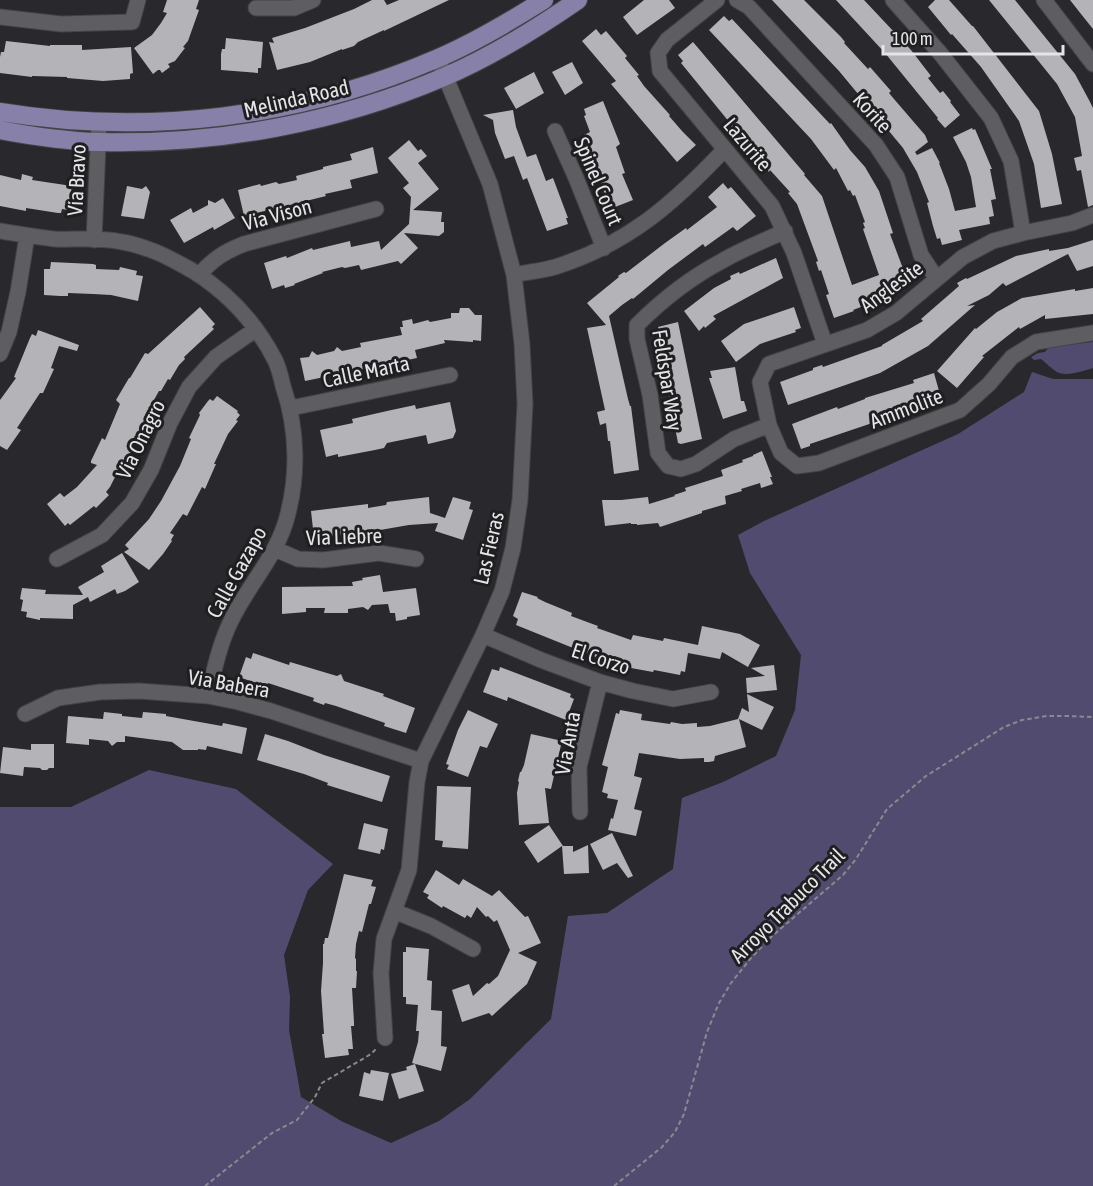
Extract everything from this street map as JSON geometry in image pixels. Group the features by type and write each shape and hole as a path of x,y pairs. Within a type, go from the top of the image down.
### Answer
{"main road":[{"name":"Melinda Road","path":"0,112 99,123 170,121 263,111 342,92 438,59 544,0"},
{"name":"Melinda Road","path":"0,130 99,142 215,137 288,126 369,104 445,76 503,46 578,0"}],"street":[{"path":"0,17 61,24 132,22 138,0"},
{"path":"256,8 294,8 313,0"},
{"name":"Lazurite","path":"717,0 667,40 658,53 660,70 772,206 794,253 825,344"},
{"name":"Korite","path":"737,0 749,7 876,145 897,177 921,255 937,279"},
{"path":"893,0 940,53 991,118 1011,162 1023,232"},
{"path":"1044,0 1093,64"},
{"name":"Las Fieras","path":"385,1038 381,973 384,939 409,870 421,761 502,591 513,548 520,500 525,404 522,344 514,275 490,184 438,59"},
{"name":"Via Bravo","path":"94,240 99,123"},
{"name":"Spinel Court","path":"555,131 604,248"},
{"path":"514,275 578,259 604,248 631,232 655,216 695,181 725,149"},
{"name":"Via Vison","path":"199,275 210,262 244,244 376,209"},
{"name":"Anglesite","path":"769,425 760,382 769,364 867,330 896,313 963,257 993,241 1023,232 1072,223 1093,215"},
{"name":"Calle Gazapo","path":"0,231 56,239 121,242 151,250 175,261 224,293 256,329 276,361 291,408 296,451 291,500 276,549 248,590 230,623 218,655 208,696"},
{"name":"Feldspar Way","path":"769,425 734,439 696,464 681,469 668,466 658,453 650,395 637,339 637,325 657,305 690,280 722,260 784,231"},
{"path":"0,354 9,332 27,236"},
{"name":"Via Onagro","path":"57,559 102,535 132,503 151,470 170,423 189,387 216,357 256,329"},
{"name":"Ammolite","path":"769,425 781,453 797,466 819,463 960,410 989,384 1012,357 1036,342 1093,333"},
{"name":"Calle Marta","path":"291,408 450,375"},
{"name":"Via Liebre","path":"276,549 298,559 322,560 379,553 416,559"},
{"name":"El Corzo","path":"483,635 541,660 600,682 633,691 673,699 711,692"},
{"name":"Via Anta","path":"580,812 579,767 600,682"},
{"name":"Via Babera","path":"25,714 58,698 100,692 139,691 208,696 271,711 421,761"},
{"path":"394,911 431,926 473,949"}],"path":[{"name":"Arroyo Trabuco Trail","path":"614,1186 662,1147 675,1132 684,1114 707,1032 719,1003 731,983 771,937 843,875 856,859 887,809 926,776 1004,727 1022,720 1047,716 1093,717"},
{"path":"205,1186 272,1133 297,1120 315,1097 322,1083 371,1054 385,1038"}],"shaded area":[{"path":"1093,342 1093,368 1080,372 1061,373 1055,371 1041,359 1034,360 1031,357 1045,352 1049,347"},
{"path":"1032,372 1053,379 1093,379 1093,1186 0,1186 0,807 71,807 149,770 236,789 333,864 308,890 284,955 290,997 289,1030 301,1097 343,1122 391,1143 439,1121 470,1099 551,1019 568,916 607,913 673,869 682,798 723,782 776,756 795,710 801,655 750,573 738,535 764,521 958,434 1024,392"}],"building":[{"path":"167,0 199,0 196,9 199,10 188,41 183,47 185,48 175,61 168,64 170,67 162,73 158,70 153,74 134,48 152,35 161,23 167,13 163,12"},
{"path":"372,0 384,0 387,5 399,0 449,0 358,42 354,46 310,62 277,70 269,42 274,43 272,38 305,28"},
{"path":"644,0 669,0 675,8 637,35 623,17"},
{"path":"772,0 804,0 891,91 889,93 925,135 928,142 915,152 917,155 932,148 940,163 955,211 976,207 971,177 953,137 972,128 975,129 992,169 990,169 996,199 991,200 994,216 989,217 990,224 959,230 962,240 942,245 940,238 937,239 927,203 929,202 917,172 903,148 839,71"},
{"path":"836,0 864,0 911,50 931,76 928,78 940,93 943,91 960,115 945,128 885,53"},
{"path":"935,0 949,0 973,26 1039,111 1052,154 1062,204 1041,208 1034,164 1019,121 981,67 928,7"},
{"path":"989,0 1015,0 1075,74 1089,100 1093,108 1093,205 1088,207 1081,170 1077,171 1074,158 1082,156 1075,117 1057,84"},
{"path":"1070,0 1093,0 1093,29 1081,14"},
{"path":"724,16 729,21 732,19 831,123 865,167 879,191 893,233 890,234 905,274 901,275 904,282 874,293 875,298 868,301 869,304 834,318 826,295 829,294 816,262 818,261 797,204 788,193 790,192 770,170 769,172 749,145 729,125 730,123 681,63 683,61 678,55 693,42 822,196 852,285 879,275 863,229 865,222 855,195 853,196 850,190 848,191 836,168 834,170 811,139 709,30"},
{"path":"596,29 601,35 606,31 627,56 625,58 639,75 637,76 644,86 696,145 677,162 611,84 616,81 582,41"},
{"path":"226,38 263,42 261,68 258,68 258,73 221,70 221,54 222,49 225,49"},
{"path":"6,41 50,46 82,45 82,50 131,47 133,73 130,74 130,79 103,81 0,73 0,57 1,52 4,52"},
{"path":"572,62 583,83 565,95 552,72"},
{"path":"534,72 544,93 516,109 504,88"},
{"path":"603,101 620,144 616,147 625,173 622,174 633,200 610,209 584,135 590,132 584,109"},
{"path":"513,110 516,127 527,157 536,154 546,181 553,178 568,218 566,218 568,224 547,231 527,178 523,180 514,156 505,159 495,133 493,120 483,115"},
{"path":"409,140 418,151 421,149 427,156 418,163 439,189 413,210 442,212 441,222 444,222 444,232 439,236 404,233 418,248 401,264 398,261 361,270 359,265 342,267 322,272 295,285 285,288 284,285 272,289 264,263 286,256 287,258 312,248 313,250 350,241 351,247 379,241 381,250 409,224 411,197 403,188 409,183 388,158"},
{"path":"373,147 378,173 350,180 352,188 244,216 238,190 260,184 261,186 297,180 296,176 352,160 350,154"},
{"path":"22,174 33,177 32,180 72,186 68,210 62,209 61,213 58,213 26,208 26,211 0,206 0,175 21,180"},
{"path":"723,183 728,189 731,187 756,216 737,231 733,227 705,247 703,244 609,316 631,406 639,470 614,474 606,423 600,425 597,412 605,410 587,328 606,325 587,303 618,276 626,273 717,207 708,197"},
{"path":"127,186 142,189 146,186 150,192 144,219 121,216"},
{"path":"223,198 235,218 184,243 170,220 191,208 193,213 208,205 208,200 215,203"},
{"path":"1093,240 1093,266 1077,271 1068,254 1006,286 1003,283 989,295 967,306 975,305 928,346 880,373 788,405 780,382 813,370 813,368 822,365 823,367 882,346 923,321 921,319 959,286 957,283 966,278 1016,256 1049,249 1049,251 1068,248"},
{"path":"776,258 783,278 713,316 716,319 705,328 704,326 699,331 684,311 714,288 731,279 730,276"},
{"path":"51,262 93,264 96,265 96,269 119,270 120,267 137,271 136,275 143,276 138,301 111,295 68,293 68,296 44,295 44,269 50,269"},
{"path":"1093,288 1093,314 1045,319 1045,315 1020,329 1019,327 982,356 984,357 957,388 937,371 975,328 1022,298"},
{"path":"200,307 215,324 212,327 214,329 184,357 185,359 170,380 168,379 159,391 122,473 118,471 106,492 109,495 96,508 94,506 70,525 68,523 65,526 47,504 60,493 64,497 77,487 97,465 91,461 102,438 105,440 120,404 116,400 145,353 148,354"},
{"path":"794,307 801,328 795,330 796,332 760,344 736,362 721,341 744,324"},
{"path":"460,308 469,308 475,315 482,315 481,341 444,340 445,343 415,350 417,358 305,381 300,358 309,357 312,351 317,355 334,351 337,347 342,351 361,347 360,343 402,335 400,327 403,327 402,321 412,319 413,324 451,318 451,313 459,313"},
{"path":"678,322 702,439 681,444 678,443 657,334 660,334 658,327"},
{"path":"38,330 79,345 77,351 59,346 51,368 54,369 43,393 40,393 17,428 21,430 7,450 0,446 0,400 16,378 14,377 30,338 32,334 36,336"},
{"path":"735,367 741,401 744,401 747,411 723,419 709,378 712,378 710,371"},
{"path":"934,373 941,398 801,449 792,424 914,383 913,380"},
{"path":"217,396 238,411 240,415 236,420 238,421 228,434 205,489 202,487 187,516 183,514 170,533 174,535 172,541 149,570 124,552 129,549 125,545 149,519 161,501 180,466 199,413 210,399 213,401"},
{"path":"450,402 456,431 453,438 428,444 426,435 387,443 384,448 375,450 326,457 320,430 353,423 352,419 387,411 415,405 416,409"},
{"path":"762,451 773,484 761,488 760,483 741,489 742,491 725,496 726,504 660,527 658,523 605,526 602,500 648,497 649,504 675,496 686,491 685,488 723,476 721,470 743,462 742,460"},
{"path":"429,497 430,513 445,518 453,497 471,502 469,509 473,510 463,540 435,531 438,523 314,538 311,511 368,504 368,508 386,505 387,502"},
{"path":"122,553 139,582 125,591 117,594 115,589 90,602 88,597 73,605 73,619 40,618 40,620 26,617 27,612 21,611 22,588 46,590 45,594 83,595 78,587 104,572 101,566"},
{"path":"380,575 383,592 416,588 420,615 396,621 395,613 390,613 388,604 372,605 368,610 363,607 348,609 348,613 324,613 325,608 306,608 306,612 282,614 282,587 353,586 352,582"},
{"path":"522,592 572,613 571,616 598,626 597,628 631,640 633,635 698,645 702,626 740,634 760,645 748,667 722,652 720,659 688,653 685,672 681,671 680,675 631,668 612,660 604,658 604,660 516,625 518,619 513,616"},
{"path":"253,653 289,665 290,662 337,676 341,674 344,681 384,694 383,696 415,708 406,733 336,706 313,701 314,698 268,683 267,687 239,677 246,657 251,659"},
{"path":"774,665 777,690 747,693 746,678 765,676 751,668"},
{"path":"500,667 571,694 570,697 574,699 566,720 508,697 507,701 483,692 492,669 499,671"},
{"path":"747,694 774,707 762,730 739,719 746,747 715,756 714,761 709,762 704,762 704,758 680,759 639,753 634,776 642,778 634,809 642,811 636,836 608,830 618,800 607,798 608,794 602,792 608,767 602,765 616,713 619,714 620,710 642,714 641,720 670,724 671,722 697,723 697,727 710,726 738,719 742,708 749,712"},
{"path":"468,710 498,724 487,748 480,746 468,777 447,769 449,765 446,764"},
{"path":"104,712 142,718 143,712 166,714 166,716 222,726 223,723 247,728 242,754 207,746 206,750 183,750 172,742 125,736 125,742 117,742 112,746 108,741 89,739 89,745 66,743 68,716 103,719"},
{"path":"265,734 390,776 382,802 257,760"},
{"path":"531,734 558,740 558,744 561,745 551,789 545,788 549,823 519,825 518,781"},
{"path":"31,744 54,744 54,768 42,770 24,767 23,776 0,773 3,747 31,750"},
{"path":"437,786 471,787 468,849 442,847 443,841 435,840"},
{"path":"364,823 388,829 384,850 381,849 380,854 358,849"},
{"path":"549,825 563,846 573,846 573,852 588,845 589,873 564,874 562,846 538,863 524,842"},
{"path":"612,833 633,876 628,878 617,863 603,870 590,844"},
{"path":"436,870 459,885 463,879 492,896 499,890 525,917 528,916 541,943 518,953 537,962 527,984 492,1016 489,1013 462,1022 452,990 469,984 473,996 498,976 510,950 497,920 494,922 488,916 486,917 477,907 471,918 467,915 465,918 443,906 442,908 427,898 429,895 423,892"},
{"path":"344,874 373,880 371,886 376,887 356,944 356,988 352,988 353,1049 348,1049 349,1055 325,1058 321,991 323,944 325,938 328,938"},
{"path":"406,947 429,949 427,980 432,981 431,1010 442,1011 441,1046 447,1047 441,1071 412,1063 418,1042 419,1031 416,1031 418,1005 406,1004 406,997 403,997 403,952 406,952"},
{"path":"415,1064 424,1091 399,1099 391,1074 407,1070 406,1067"},
{"path":"371,1070 389,1073 383,1101 359,1096 364,1072 370,1074"}]}
